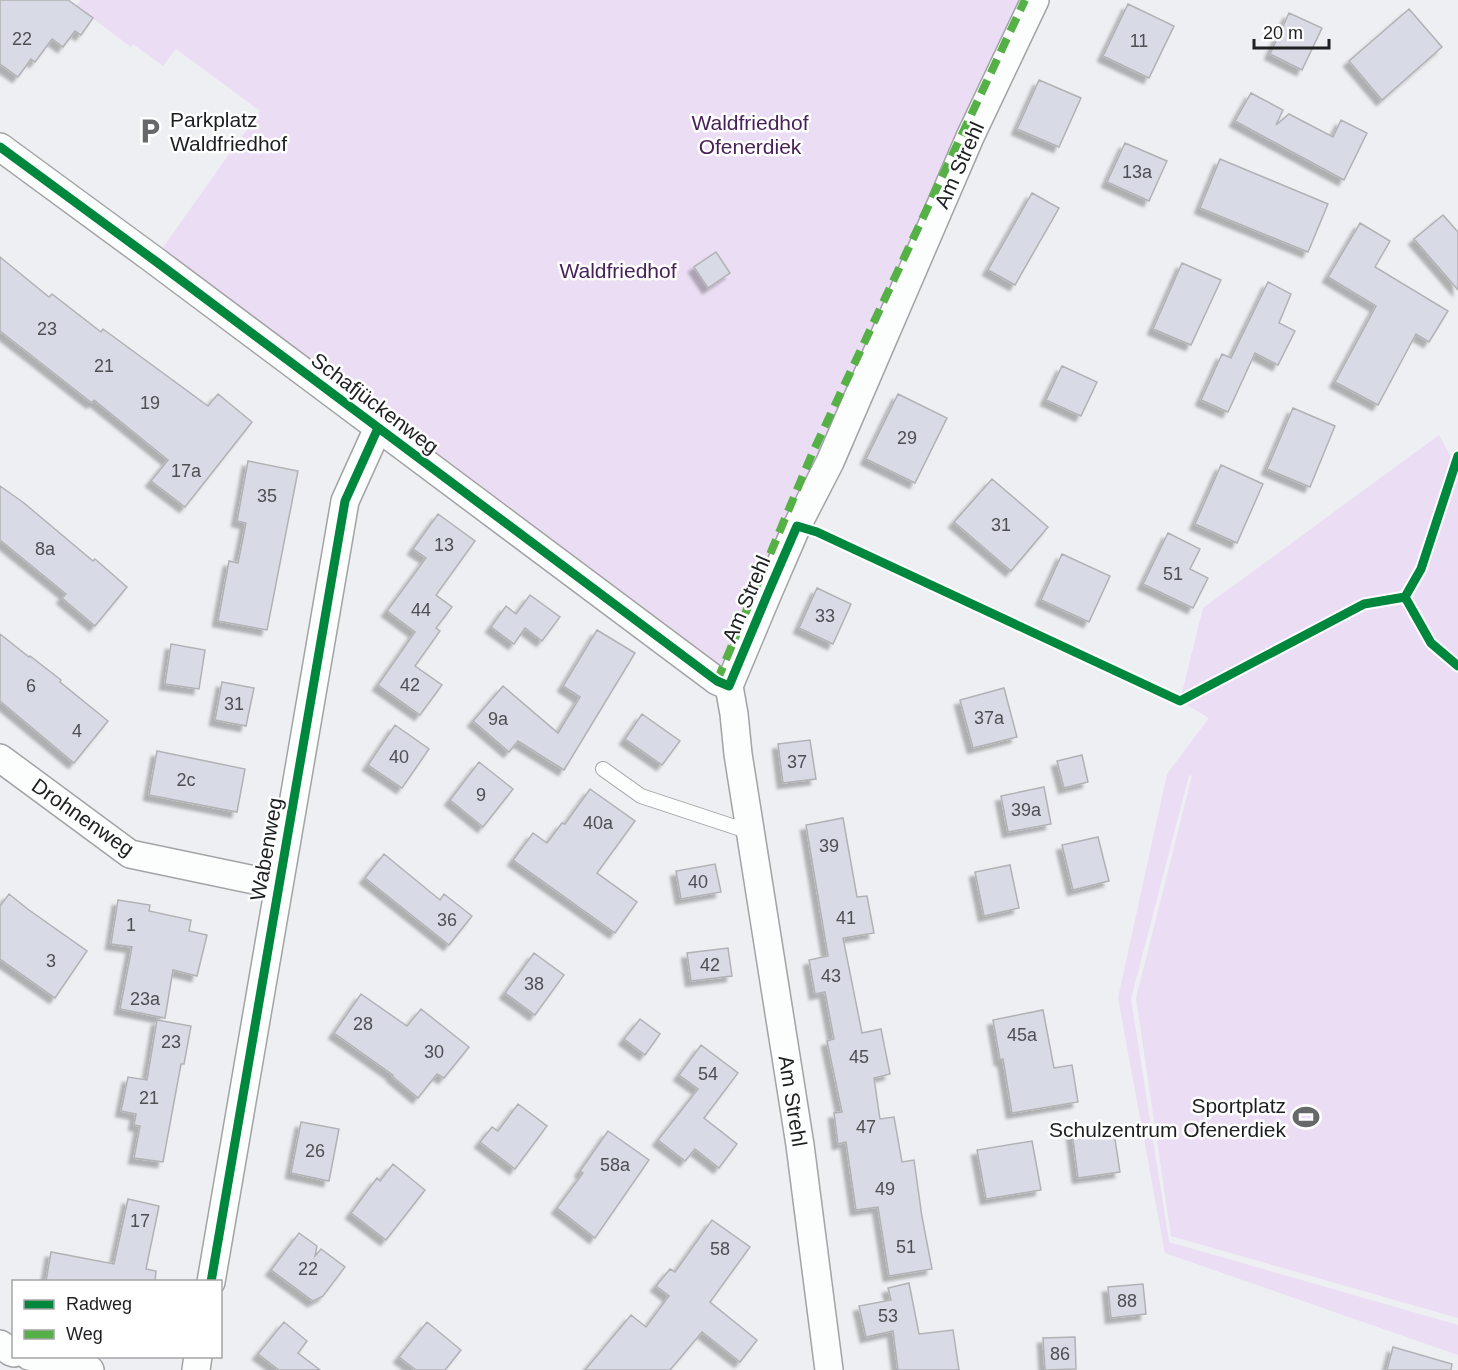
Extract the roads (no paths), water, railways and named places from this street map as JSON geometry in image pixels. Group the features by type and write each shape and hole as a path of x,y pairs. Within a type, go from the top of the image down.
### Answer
{"street":[{"name":"Am Strehl","path":"829,1370 800,1145 729,686 797,526 830,462 970,137 1035,0"},
{"name":"Schafjückenweg","path":"0,147 717,681 729,686"},
{"name":"Wabenweg","path":"211,1280 345,501 378,428"},
{"name":"Drohnenweg","path":"0,758 130,854 278,885"},
{"path":"38,1358 90,1370"}],"lane":[{"path":"603,769 641,796 750,832"}],"place":[{"name":"Parkplatz Waldfriedhof","path":"150,131"},
{"name":"Sportplatz Schulzentrum Ofenerdiek","path":"1306,1117"}],"park label":[{"name":"Waldfriedhof Ofenerdiek","path":"750,134"},
{"name":"Waldfriedhof","path":"618,270"}]}
